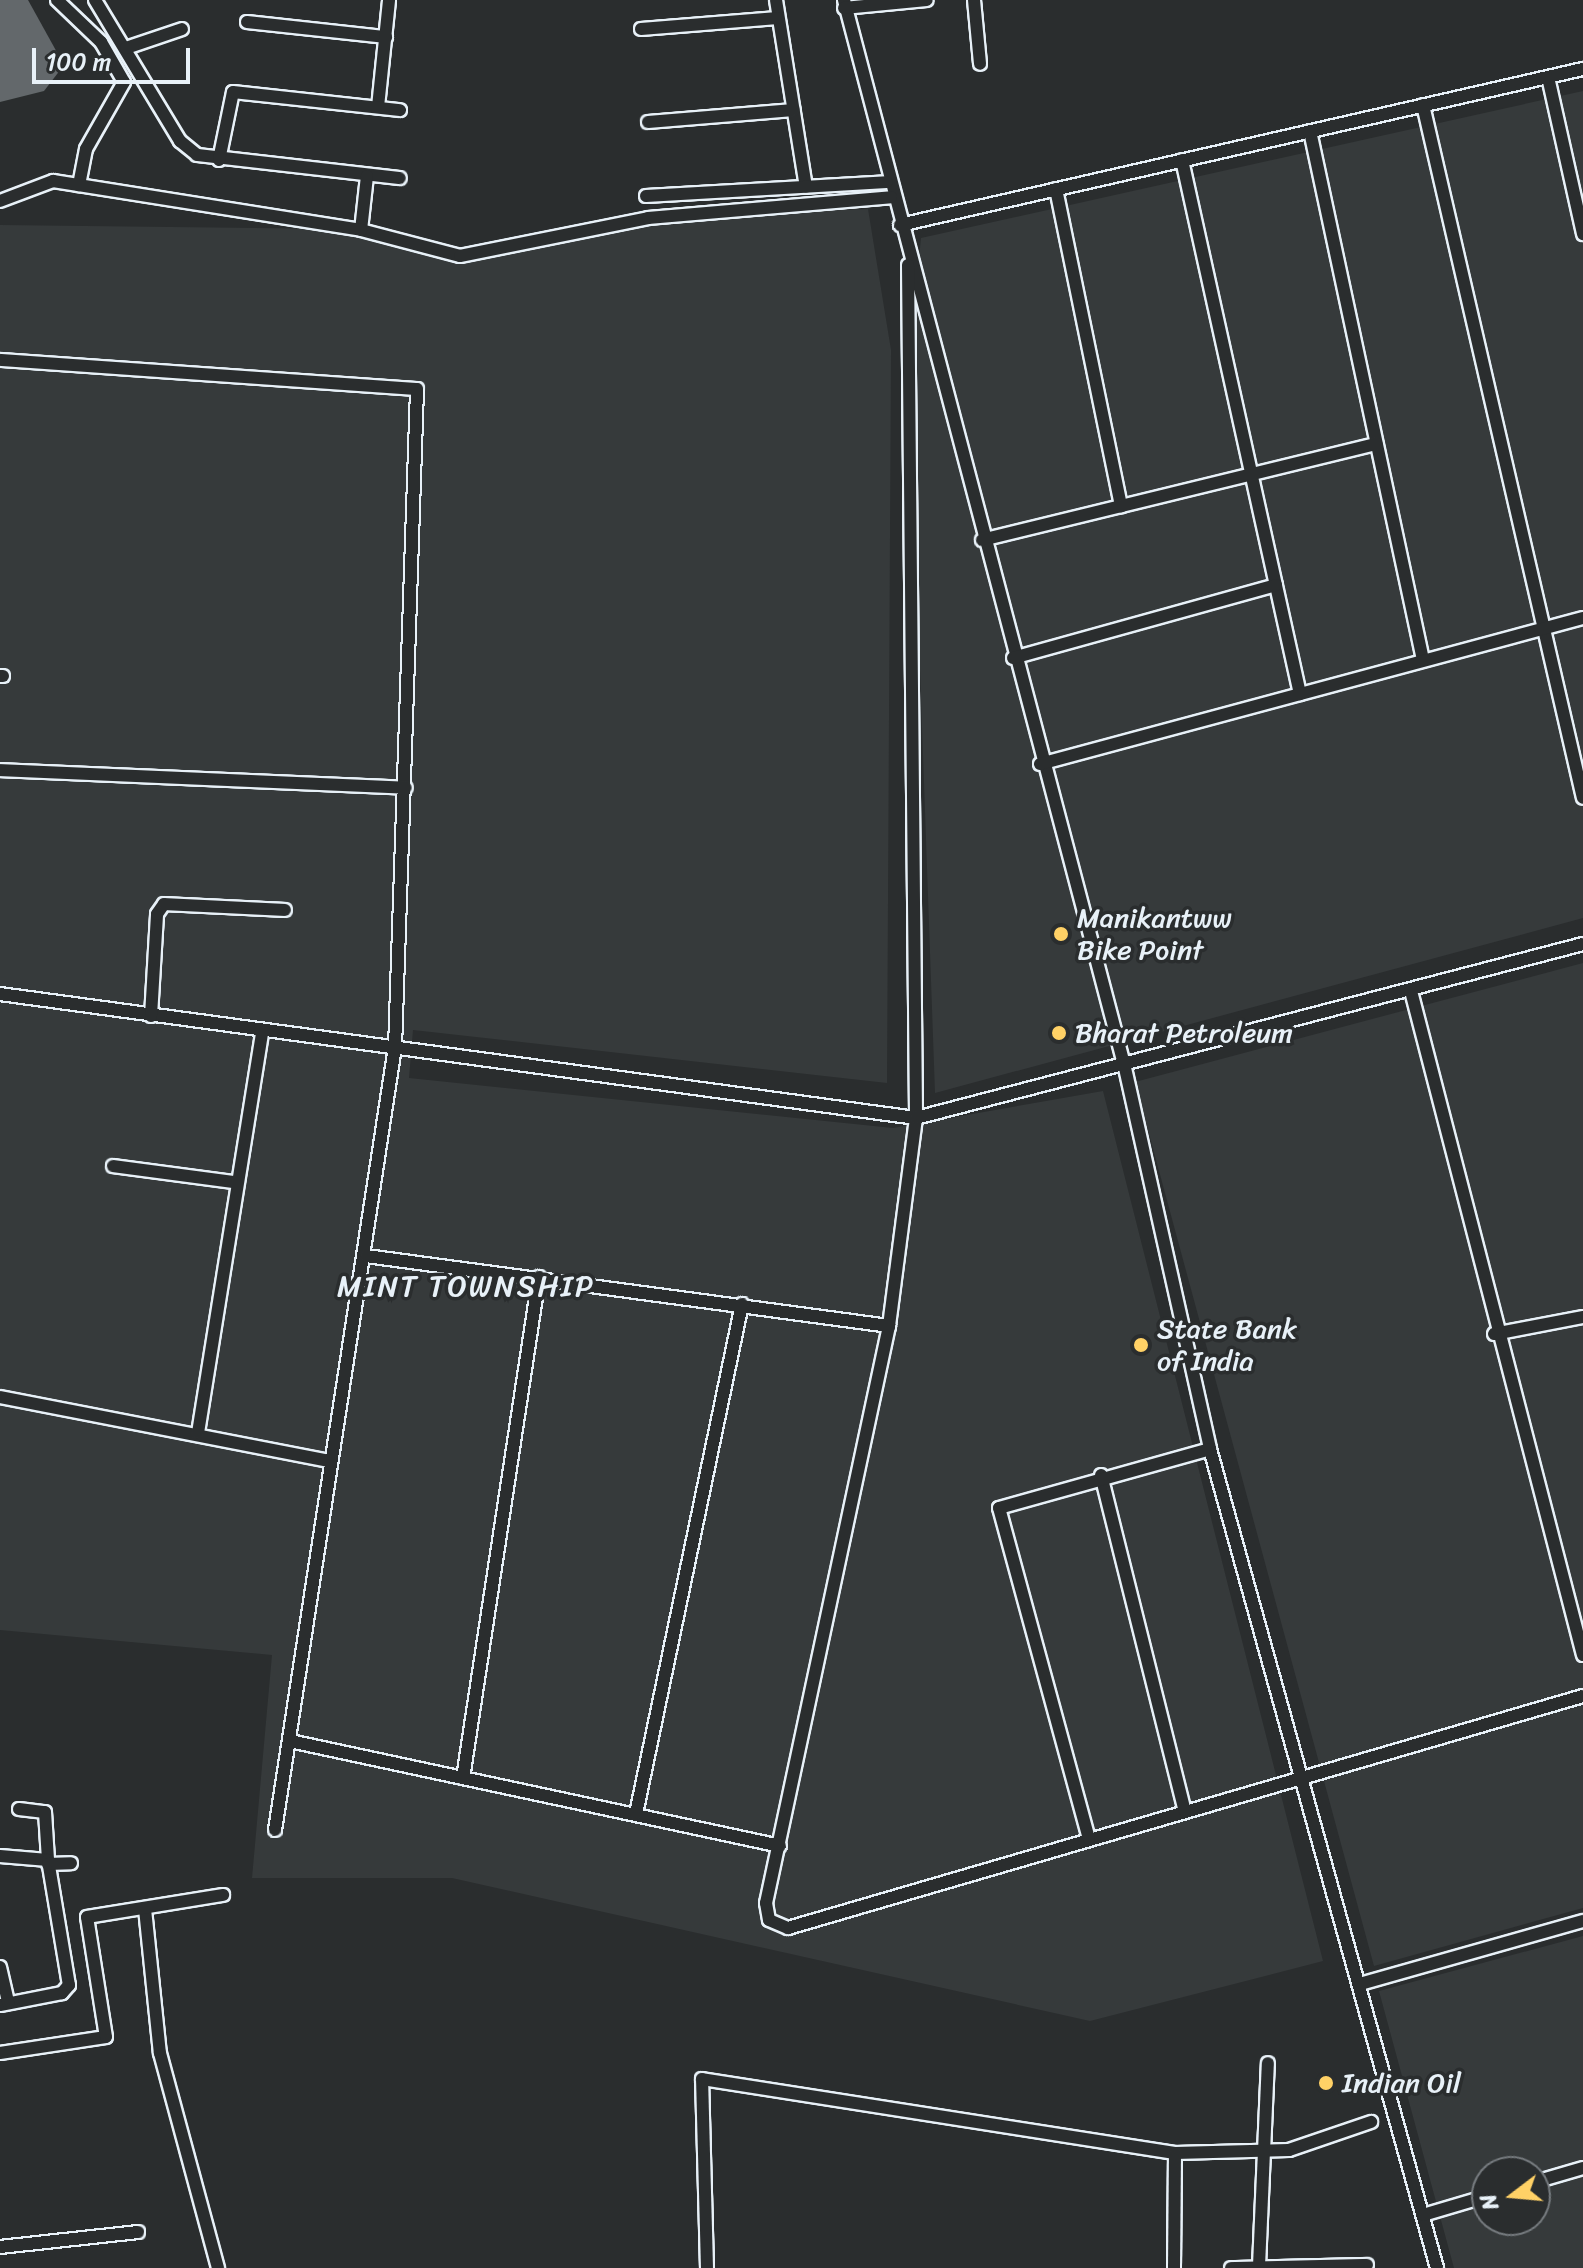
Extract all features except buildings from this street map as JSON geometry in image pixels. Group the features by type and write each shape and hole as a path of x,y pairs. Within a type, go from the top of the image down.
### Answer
{"street":[{"path":"57,0 101,42 124,82 86,149 79,185"},
{"path":"95,0 180,141 219,160 400,178"},
{"path":"378,107 389,0"},
{"path":"776,0 806,187"},
{"path":"927,0 844,4 908,265 1040,764 1125,1068 1210,1449 1305,1777 1437,2268"},
{"path":"974,0 980,64"},
{"path":"641,29 778,18"},
{"path":"247,22 386,37"},
{"path":"126,48 182,29"},
{"path":"900,225 1583,69"},
{"path":"1548,77 1581,211 1583,234"},
{"path":"219,160 233,92 400,110"},
{"path":"1423,105 1583,798"},
{"path":"648,122 794,110"},
{"path":"1310,131 1423,660"},
{"path":"1182,160 1300,694"},
{"path":"361,230 367,176"},
{"path":"646,196 887,182"},
{"path":"0,201 33,183 79,185 361,230 460,256 648,218 891,197"},
{"path":"1056,189 1121,506"},
{"path":"908,265 916,1118 889,1326 766,1913 788,1928 1583,1696"},
{"path":"0,360 417,389 395,1047 366,1256 330,1461 275,1830"},
{"path":"982,540 1377,444"},
{"path":"1013,658 1276,585"},
{"path":"1040,764 1583,618"},
{"path":"0,770 406,788"},
{"path":"151,1016 157,914 164,904 285,910"},
{"path":"0,994 262,1032 395,1047 916,1118 1125,1068 1583,944"},
{"path":"1411,991 1494,1334 1583,1655"},
{"path":"198,1433 233,1182 262,1032"},
{"path":"113,1166 233,1182"},
{"path":"366,1256 889,1326"},
{"path":"463,1778 539,1277"},
{"path":"636,1814 742,1304"},
{"path":"1494,1334 1583,1317"},
{"path":"0,1397 330,1461"},
{"path":"1089,1839 999,1508 1101,1475 1210,1449"},
{"path":"1101,1475 1185,1811"},
{"path":"290,1741 780,1846"},
{"path":"0,1967 4,2004 68,1990 48,1862 45,1812 19,1809"},
{"path":"0,1856 71,1863"},
{"path":"0,2053 106,2037 87,1917 223,1895"},
{"path":"145,1909 164,2069 187,2143 218,2268"},
{"path":"1360,1984 1583,1921"},
{"path":"1259,2266 1268,2063"},
{"path":"707,2268 702,2079 1175,2153 1289,2150 1371,2122"},
{"path":"1174,2268 1175,2153"},
{"path":"1551,2177 1583,2168"},
{"path":"1423,2215 1471,2201"},
{"path":"0,2247 138,2232"},
{"path":"1231,2268 1367,2265"}],"shaded area":[{"path":"0,0 28,0 64,65 44,91 0,102"},
{"path":"1583,91 1583,918 935,1093 909,360 921,238"},
{"path":"868,209 891,350 887,1083 413,1030 409,1078 893,1128 1103,1091 1323,1961 1090,2021 452,1878 252,1878 272,1655 0,1630 0,225 343,229 461,258 623,218"},
{"path":"1583,963 1583,1908 1374,1966 1135,1082"},
{"path":"1583,1936 1583,2268 1454,2268 1379,1991"}],"place":[{"name":"Manikantww Bike Point","path":"1061,934"},
{"name":"Bharat Petroleum","path":"1059,1033"},
{"name":"State Bank of India","path":"1141,1345"},
{"name":"Indian Oil","path":"1326,2083"}],"district":[{"name":"MINT TOWNSHIP","path":"466,1286"}]}
